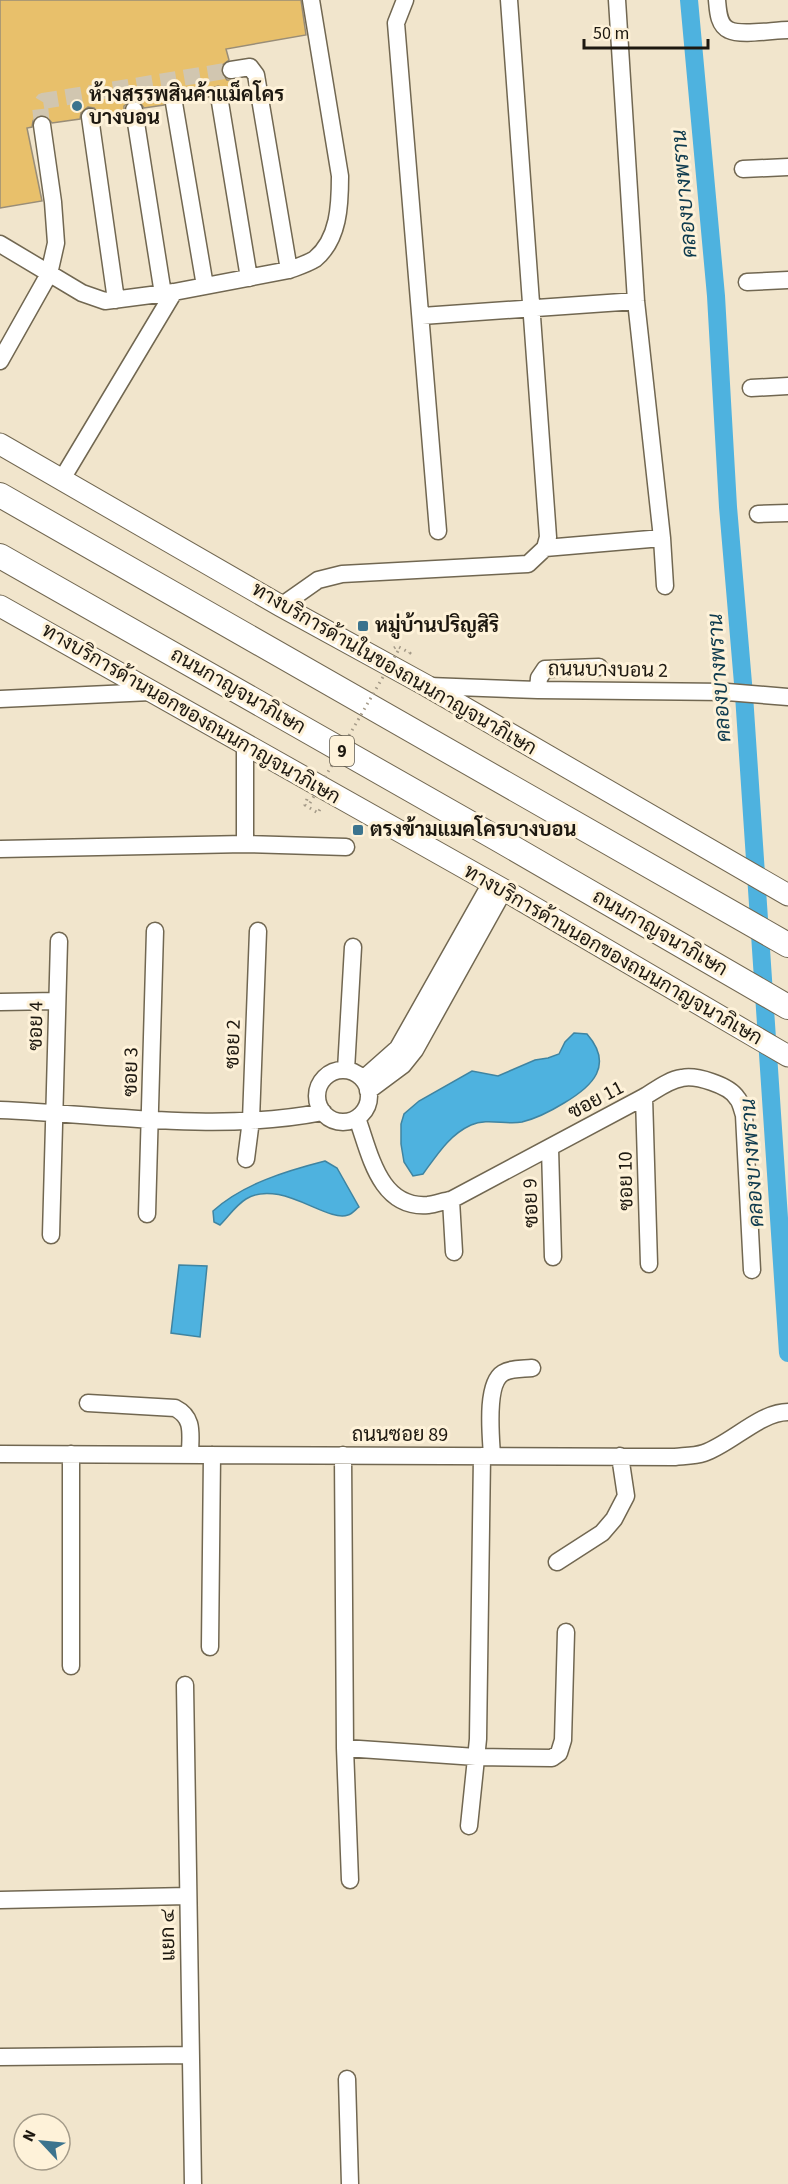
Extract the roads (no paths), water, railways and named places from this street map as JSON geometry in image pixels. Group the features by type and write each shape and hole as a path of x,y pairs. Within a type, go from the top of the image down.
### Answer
{"highway":[{"path":"0,495 788,945"},
{"name":"ถนนกาญจนาภิเษก","path":"0,556 465,820 788,1007"}],"main road":[{"name":"ทางบริการด้านในของถนนกาญจนาภิเษก","path":"0,444 281,606 427,686 788,895"},
{"name":"ทางบริการด้านนอกของถนนกาญจนาภิเษก","path":"0,606 497,887 788,1056"}],"street":[{"path":"0,244 95,299 105,301 168,293 289,270 314,259 333,232 340,200 340,176 311,0"},
{"path":"405,0 396,23 438,531"},
{"path":"281,606 318,580 342,574 528,564 545,548 548,537 509,0"},
{"path":"617,0 636,301 662,538 665,586"},
{"path":"717,0 720,21 728,30 737,32 788,30"},
{"path":"231,70 250,67 256,75 289,270"},
{"path":"219,96 249,278"},
{"path":"174,103 205,286"},
{"path":"62,479 168,293 134,110"},
{"path":"90,117 117,300"},
{"path":"0,361 49,274 57,243 42,125"},
{"path":"743,169 788,167"},
{"path":"747,282 788,280"},
{"path":"422,316 636,301"},
{"path":"751,387 788,386"},
{"path":"758,514 788,513"},
{"path":"545,548 662,538"},
{"path":"538,690 539,678 544,669 599,668"},
{"name":"ถนนบางบอน 2","path":"427,686 727,692 788,697"},
{"path":"0,699 151,692"},
{"path":"245,746 245,844"},
{"path":"0,849 245,844 346,847"},
{"path":"366,1085 403,1065 415,1050 497,887"},
{"name":"ซอย 3","path":"147,1214 155,931"},
{"name":"ซอย 2","path":"246,1159 251,1120 258,931"},
{"name":"ซอย 4","path":"51,1235 59,941"},
{"path":"346,1070 353,947"},
{"path":"0,1002 57,1001"},
{"path":"346,1070 352,1071 366,1085 367,1106 357,1118 350,1121 335,1121 322,1112 317,1096 322,1079 329,1073 346,1070"},
{"name":"ซอย 11","path":"357,1118 379,1179 391,1194 407,1202 427,1205 451,1200 669,1082 684,1077 706,1080 727,1088 738,1098 744,1115 752,1270"},
{"name":"ซอย 10","path":"644,1097 649,1264"},
{"path":"0,1110 151,1120 290,1119 322,1112"},
{"name":"ซอย 9","path":"550,1148 553,1257"},
{"path":"451,1200 454,1252"},
{"path":"469,1826 478,1739 490,1416 495,1387 501,1374 507,1371 532,1368"},
{"path":"88,1403 175,1408 183,1412 189,1421 190,1455"},
{"name":"ถนนซอย 89","path":"0,1454 675,1457 703,1454 782,1412"},
{"path":"71,1454 71,1666"},
{"path":"210,1647 212,1455"},
{"path":"343,1455 345,1748 350,1880"},
{"path":"556,1562 602,1533 614,1519 626,1496 620,1456"},
{"path":"345,1748 476,1757 552,1758 559,1753 563,1740 566,1632"},
{"name":"แยก ๔","path":"185,1685 193,2184"},
{"path":"0,1900 188,1896"},
{"path":"0,2057 191,2055"},
{"path":"347,2079 350,2184"}],"water":[{"path":"574,1033 587,1034 599,1055 596,1074 584,1089 554,1109 522,1122 483,1122 463,1129 450,1140 423,1174 413,1176 404,1162 401,1144 401,1124 404,1114 419,1101 472,1071 498,1076 535,1060 559,1054 565,1042"},
{"path":"325,1161 337,1168 359,1207 349,1214 339,1216 288,1197 259,1194 242,1202 220,1225 214,1222 213,1211 238,1193 280,1174"},
{"path":"179,1265 207,1266 200,1337 171,1333"}],"waterway":[{"name":"คลองบางพราน","path":"689,0 716,296 728,507 744,695 788,1353"}],"tunnel":[{"path":"42,125 40,106 43,101 231,70"}],"place":[{"name":"ห้างสรรพสินค้าแม็คโคร บางบอน","path":"77,106"},
{"name":"หมู่บ้านปริญสิริ","path":"363,626"},
{"name":"ตรงข้ามแมคโครบางบอน","path":"358,830"}]}
